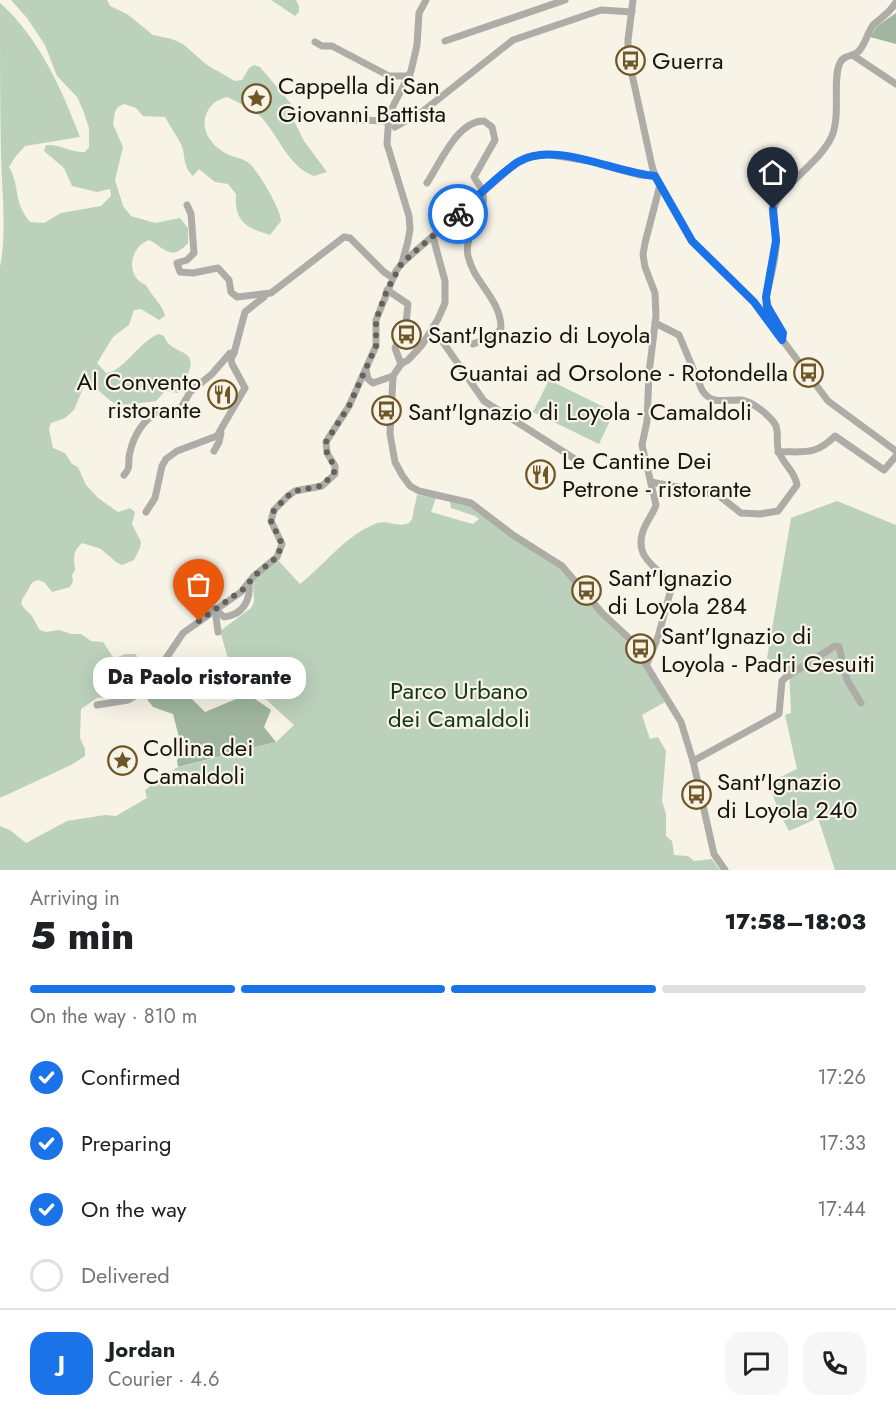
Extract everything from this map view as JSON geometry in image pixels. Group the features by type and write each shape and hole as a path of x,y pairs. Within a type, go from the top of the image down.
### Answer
{"street":[{"path":"402,263 410,222 387,144 392,124 390,114 410,76 420,14 426,0"},
{"path":"445,41 551,2 565,0"},
{"path":"633,0 628,56 655,176 692,241 754,302 828,401 896,451"},
{"path":"854,56 865,44 873,26 891,12 896,2"},
{"path":"326,116 392,124 422,112 513,40 601,10 632,12"},
{"path":"315,42 322,46 332,46 389,76 410,76"},
{"path":"782,340 783,333 769,312 766,297 776,241 773,209 783,193 830,138 838,104 837,71 844,57 854,56 896,84"},
{"path":"427,183 462,130 474,121 484,121 492,127 495,135 491,148 474,177 484,192 479,217 468,239 467,247 468,259 498,309 501,328 497,334 474,344"},
{"path":"97,705 134,697 144,691 183,633 238,595 277,557 282,548 271,521 274,510 295,491 321,486 334,474 334,466 327,453 326,442 344,414 366,370 376,346 376,320 396,270 402,263 516,163 538,154 589,161 640,175 655,176"},
{"path":"647,664 658,637 671,589 668,583 647,563 640,546 643,530 656,505 642,445 647,421 656,293 645,267 643,255 660,185"},
{"path":"187,205 191,214 194,253 187,260 177,263 180,272 193,273 218,268 229,280 234,296 242,298 271,293"},
{"path":"146,512 155,498 162,466 166,459 177,452 217,436 244,388 231,359 245,312 344,237 350,238 393,278"},
{"path":"433,237 446,289 445,303 422,345 401,364 393,376 390,434 395,462 410,486 419,491 471,503 513,535 562,566 603,614 631,640 681,722 693,761 714,854 725,870"},
{"path":"387,290 408,304 406,324 395,348 401,364"},
{"path":"651,482 718,495 741,513 760,514 778,511 797,485 793,473 778,452 777,433 773,422 749,402 716,401 708,397 679,335 655,323"},
{"path":"432,328 484,401 578,461"},
{"path":"124,475 129,466 129,453 145,421 158,411 172,414 178,411 196,386 212,374 230,353 234,353"},
{"path":"366,370 368,379 373,383 393,376"},
{"path":"214,451 222,428"},
{"path":"778,452 815,451 824,447 835,436 884,470 896,456"},
{"path":"215,609 224,617 233,616 243,609 249,598 249,582"},
{"path":"215,609 218,632"},
{"path":"693,761 779,714 782,681 786,676 835,646 839,647 847,680 861,703"},
{"path":"134,697 142,685 142,678"}],"green space":[{"path":"11,0 107,0 110,6 127,14 153,35 183,44 207,65 235,81 242,80 249,68 254,65 260,67 292,105 293,119 304,141 327,172 314,176 305,172 290,158 266,123 254,111 227,97 210,107 205,124 214,145 229,155 250,164 274,200 281,221 270,235 243,222 237,211 236,194 228,184 215,182 199,169 193,176 186,164 183,148 165,117 143,116 136,108 124,104 115,112 113,124 123,147 115,180 123,206 131,216 155,223 180,218 188,228 188,243 182,249 172,253 149,240 137,249 132,269 135,276 146,285 162,307 165,316 159,320 141,309 134,310 129,325 113,337 97,363 106,373 113,371 150,338 158,334 164,336 168,343 188,356 190,367 178,393 165,391 156,401 117,404 94,387 84,386 74,410 65,418 51,423 49,429 53,448 65,453 72,464 78,467 86,485 98,498 118,512 130,508 135,512 132,524 141,542 134,560 122,565 101,549 82,543 75,552 75,570 70,587 52,592 44,582 38,580 31,585 22,600 22,605 40,630 46,632 59,630 81,634 91,641 103,642 113,657 136,654 137,657 128,663 126,679 117,685 114,696 97,698 81,709 80,738 85,749 85,756 71,765 0,798 0,267 4,226 0,3 38,48 57,83 80,137 25,146 16,156 9,167 24,214 30,222 44,223 61,213 101,206 111,196 110,189 97,192 72,186 64,168 44,151 46,145 51,145 85,152 89,147 89,128 77,97 57,76 45,45 27,18"},
{"path":"271,0 296,0 299,12 295,16"},
{"path":"896,13 896,44 870,37 877,26"},
{"path":"549,380 614,412 599,444 533,412"},
{"name":"Parco Urbano dei Camaldoli","path":"417,495 436,498 431,512 473,524 479,519 451,508 450,501 468,504 513,538 558,567 633,647 665,702 642,715 650,739 658,737 666,751 662,801 666,814 666,836 672,841 674,855 688,856 694,861 712,859 720,870 0,870 0,826 10,830 26,843 67,821 105,815 116,816 147,798 145,790 176,768 276,742 294,725 237,673 229,662 220,631 251,608 254,602 253,582 277,559 300,584 346,542 366,528 381,522 401,525 409,523"},
{"path":"837,501 896,525 896,870 835,870 818,818 789,831 768,783 797,769 785,715 791,713 789,671 767,658 791,518"},
{"path":"168,690 187,694 205,712 248,694 271,710 264,727 276,742 178,767 177,760 183,753 173,714 153,707 146,698"}],"way so far":[{"path":"199,621 238,595 254,576 280,553 282,544 271,521 271,516 282,501 295,491 321,486 334,474 335,470 327,453 326,442 349,406 376,346 375,325 387,290 402,263 458,214"}],"place":[{"name":"Guerra","path":"631,60"},
{"name":"Cappella di San Giovanni Battista","path":"257,99"},
{"name":"Sant'Ignazio di Loyola","path":"407,334"},
{"name":"Guantai ad Orsolone - Rotondella","path":"809,372"},
{"name":"Al Convento ristorante","path":"222,395"},
{"name":"Sant'Ignazio di Loyola - Camaldoli","path":"387,411"},
{"name":"Le Cantine Dei Petrone - ristorante","path":"541,474"},
{"name":"Sant'Ignazio di Loyola 284","path":"587,591"},
{"name":"Da Paolo ristorante","path":"199,621"},
{"name":"Sant'Ignazio di Loyola - Padri Gesuiti","path":"640,649"},
{"name":"Collina dei Camaldoli","path":"122,761"},
{"name":"Sant'Ignazio di Loyola 240","path":"696,795"}],"route":[{"path":"458,214 516,163 538,154 589,161 640,175 655,176 692,241 754,302 782,340 783,333 769,312 766,297 776,241 773,209"}]}
